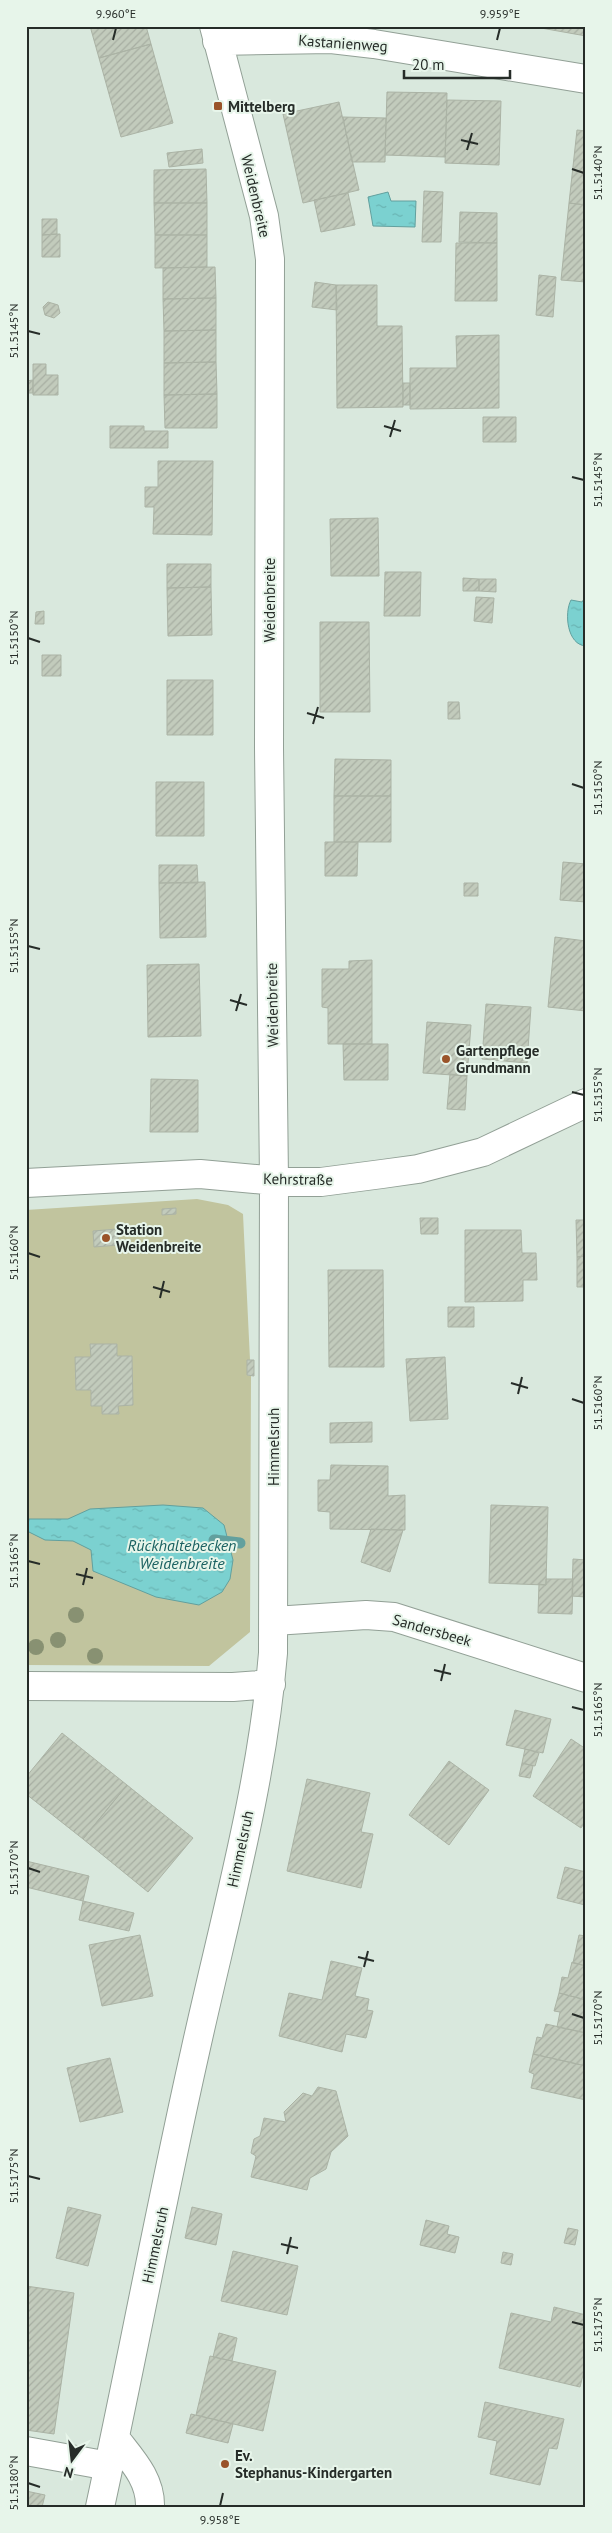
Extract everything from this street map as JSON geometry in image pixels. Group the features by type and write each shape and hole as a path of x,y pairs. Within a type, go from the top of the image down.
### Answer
{"street":[{"name":"Kastanienweg","path":"216,33 374,44 586,79"},
{"name":"Weidenbreite","path":"216,33 264,216 270,259 268,748 274,1180"},
{"name":"Kehrstraße","path":"26,1183 200,1174 321,1182 418,1169 483,1152 586,1103"},
{"name":"Himmelsruh","path":"100,2507 194,2057 247,1818 271,1684 274,1621 274,1180"},
{"name":"Sandersbeek","path":"274,1621 366,1615 394,1617 586,1678"},
{"path":"26,1686 233,1687 271,1684"},
{"path":"115,2438 146,2481 150,2495 150,2507"},
{"path":"26,2451 109,2466"}],"green space":[{"path":"197,1199 228,1205 243,1214 250,1360 247,1360 247,1375 251,1376 250,1632 209,1666 26,1665 26,1210"}],"water":[{"path":"388,192 391,201 416,201 415,227 373,226 368,197"},
{"path":"586,596 586,646 575,640 571,634 568,613 571,600 582,602"},
{"name":"Rückhaltebecken Weidenbreite","path":"163,1505 203,1508 224,1525 233,1560 230,1579 222,1592 199,1605 156,1597 93,1571 91,1550 73,1541 45,1540 27,1531 29,1519 68,1519 90,1509"}],"building":[{"path":"90,26 146,26 151,44 99,58"},
{"path":"530,26 586,26 586,36 541,28"},
{"path":"151,44 173,123 121,137 99,58"},
{"path":"387,92 447,93 445,157 385,155"},
{"path":"447,100 501,101 499,165 445,163"},
{"path":"339,102 359,190 303,203 283,114"},
{"path":"343,117 386,118 385,162 352,162"},
{"path":"577,130 586,131 586,205 569,203"},
{"path":"202,149 203,163 169,167 167,153"},
{"path":"206,169 207,203 154,203 154,170"},
{"path":"424,191 443,192 441,242 422,242"},
{"path":"348,193 355,225 321,232 314,200"},
{"path":"154,203 207,203 207,235 155,235"},
{"path":"569,203 586,205 586,282 561,280"},
{"path":"460,212 497,213 497,243 459,242"},
{"path":"42,219 57,219 57,234 42,235"},
{"path":"60,234 60,257 42,257 42,235"},
{"path":"155,235 207,235 207,267 155,268"},
{"path":"456,243 497,243 497,301 455,301"},
{"path":"215,267 216,298 163,299 163,268"},
{"path":"539,275 556,277 553,317 536,315"},
{"path":"315,282 336,285 337,310 312,307"},
{"path":"336,285 377,285 377,326 402,326 403,407 337,408"},
{"path":"216,298 216,330 164,331 163,299"},
{"path":"48,302 58,305 60,313 54,318 45,315 43,307"},
{"path":"216,330 216,362 164,363 164,331"},
{"path":"499,335 499,408 410,409 410,368 457,368 456,336"},
{"path":"216,362 217,394 164,395 164,363"},
{"path":"33,364 46,364 46,375 58,375 58,395 33,395"},
{"path":"33,380 33,393 26,393 26,381"},
{"path":"403,383 410,383 410,405 403,405"},
{"path":"217,394 217,428 165,428 164,395"},
{"path":"483,417 516,417 516,442 483,442"},
{"path":"110,426 144,426 144,431 168,431 168,448 110,448"},
{"path":"158,461 213,461 212,535 153,534 154,507 145,507 145,487 158,487"},
{"path":"378,518 379,576 331,576 330,519"},
{"path":"167,564 211,564 211,587 167,588"},
{"path":"385,572 421,572 420,616 384,616"},
{"path":"463,578 479,579 479,591 463,591"},
{"path":"479,579 496,579 496,592 479,591"},
{"path":"211,587 212,635 168,636 167,588"},
{"path":"476,597 494,598 492,623 474,621"},
{"path":"44,611 44,624 35,624 36,612"},
{"path":"320,622 369,622 370,712 320,712"},
{"path":"42,655 61,655 61,676 42,676"},
{"path":"167,680 213,680 213,735 167,735"},
{"path":"448,702 459,702 460,719 448,719"},
{"path":"335,759 391,760 391,796 334,796"},
{"path":"156,782 204,782 204,836 156,836"},
{"path":"334,796 391,796 391,842 334,842"},
{"path":"325,842 358,842 357,876 325,876"},
{"path":"563,862 586,864 586,902 560,900"},
{"path":"159,865 197,865 198,883 159,883"},
{"path":"205,882 206,937 160,938 159,883"},
{"path":"464,883 478,883 478,896 464,896"},
{"path":"555,937 586,941 586,1011 548,1007"},
{"path":"372,960 372,1044 328,1044 328,1008 322,1007 322,969 349,969 349,961"},
{"path":"199,964 201,1036 148,1037 147,965"},
{"path":"486,1004 531,1007 527,1063 482,1059"},
{"name":"Gartenpflege Grundmann","path":"427,1022 471,1025 467,1076 423,1073"},
{"path":"343,1044 388,1044 388,1080 344,1080"},
{"path":"450,1074 467,1076 465,1110 447,1109"},
{"path":"151,1079 198,1080 198,1132 150,1132"},
{"path":"176,1208 176,1214 162,1215 162,1209"},
{"path":"420,1218 438,1218 438,1234 421,1234"},
{"path":"576,1220 586,1220 586,1256 577,1257"},
{"name":"Station Weidenbreite","path":"117,1229 119,1245 94,1247 93,1231"},
{"path":"465,1230 521,1230 522,1253 536,1253 537,1280 523,1280 523,1301 465,1302"},
{"path":"586,1256 586,1287 577,1287 577,1257"},
{"path":"328,1270 383,1270 384,1367 329,1367"},
{"path":"448,1307 474,1307 474,1327 448,1327"},
{"path":"90,1344 117,1344 117,1356 132,1356 133,1405 118,1406 119,1414 102,1414 102,1406 91,1406 91,1390 76,1390 75,1357 91,1357"},
{"path":"445,1357 448,1419 410,1421 406,1359"},
{"path":"247,1360 254,1360 254,1376 247,1375"},
{"path":"372,1422 372,1442 330,1443 330,1423"},
{"path":"331,1465 388,1466 388,1496 405,1495 405,1530 330,1529 330,1512 318,1511 318,1480 330,1480"},
{"path":"491,1505 548,1507 546,1585 489,1583"},
{"path":"371,1529 403,1530 390,1572 361,1562"},
{"path":"573,1559 586,1560 586,1597 572,1596"},
{"path":"546,1579 573,1579 572,1614 538,1613 539,1584 546,1585"},
{"path":"515,1710 551,1719 543,1753 506,1745"},
{"path":"62,1733 127,1785 83,1839 26,1794 26,1777"},
{"path":"571,1739 586,1749 586,1821 581,1828 533,1796"},
{"path":"525,1749 539,1753 535,1766 522,1763"},
{"path":"449,1761 489,1790 449,1845 409,1815"},
{"path":"522,1763 533,1766 530,1778 519,1776"},
{"path":"307,1779 370,1793 361,1832 373,1834 361,1888 287,1871"},
{"path":"127,1785 193,1838 148,1892 83,1839"},
{"path":"26,1861 89,1876 83,1901 26,1887"},
{"path":"565,1867 586,1872 585,1905 557,1898"},
{"path":"83,1901 134,1913 129,1931 79,1920"},
{"path":"140,1935 153,1996 102,2006 89,1945"},
{"path":"579,1935 586,1936 586,1966 573,1963"},
{"path":"331,1961 362,1968 355,1996 369,1999 367,2010 373,2011 366,2038 346,2034 342,2052 279,2036 289,1993 322,2000"},
{"path":"572,1962 586,1966 586,2000 559,1993 562,1977 568,1978"},
{"path":"559,1993 586,2000 586,2033 557,2027 560,2012 554,2011"},
{"path":"546,2024 586,2033 586,2066 533,2054 537,2037 542,2038"},
{"path":"533,2054 586,2066 586,2100 531,2088 534,2074 529,2072"},
{"path":"110,2058 123,2112 80,2122 67,2068"},
{"path":"318,2087 336,2091 348,2136 331,2152 326,2169 310,2178 307,2190 251,2177 256,2156 251,2153 254,2139 260,2136 264,2118 286,2122 284,2112 303,2093 312,2096"},
{"path":"68,2207 101,2215 88,2266 56,2258"},
{"path":"192,2207 222,2214 216,2245 185,2238"},
{"path":"426,2220 449,2226 447,2234 459,2237 455,2253 420,2245"},
{"path":"568,2228 578,2230 575,2245 564,2243"},
{"path":"233,2251 298,2266 287,2315 221,2301"},
{"path":"503,2252 513,2254 511,2265 501,2263"},
{"path":"26,2286 74,2293 54,2434 26,2430"},
{"path":"554,2307 586,2315 586,2363 580,2387 499,2368 511,2313 551,2322"},
{"path":"219,2333 237,2338 232,2361 213,2357"},
{"path":"210,2356 276,2371 263,2431 196,2415"},
{"path":"485,2402 564,2419 557,2449 549,2448 540,2485 490,2474 497,2441 478,2437"},
{"path":"191,2414 233,2424 228,2443 186,2433"},
{"path":"26,2491 45,2495 42,2507 26,2507"}],"waterway":[{"path":"214,1540 240,1543"}],"place":[{"name":"Mittelberg","path":"218,106"},
{"name":"Gartenpflege Grundmann","path":"446,1059"},
{"name":"Station Weidenbreite","path":"106,1238"},
{"name":"Ev. Stephanus-Kindergarten","path":"225,2464"}]}
